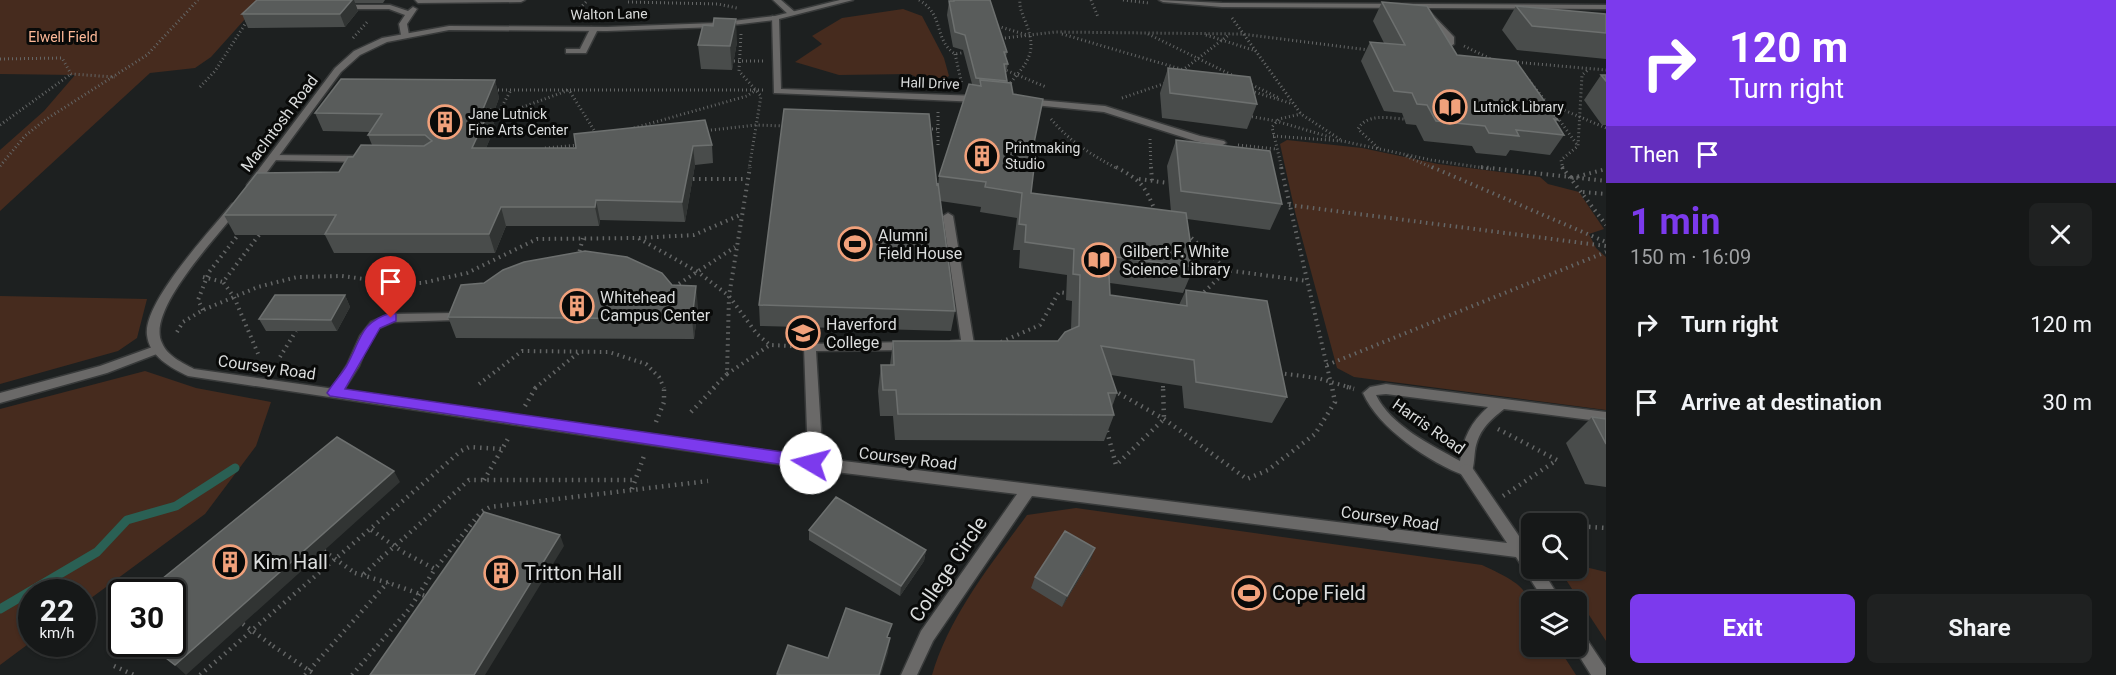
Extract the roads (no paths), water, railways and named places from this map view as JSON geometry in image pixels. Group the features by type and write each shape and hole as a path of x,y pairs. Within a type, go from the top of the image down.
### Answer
{"street":[{"path":"336,0 350,7 390,7 410,14"},
{"path":"405,35 403,24 418,1 521,0"},
{"path":"777,0 792,14"},
{"name":"Walton Lane","path":"405,35 449,28 594,29 738,22 775,18 849,0"},
{"path":"1163,0 1222,5 1606,7"},
{"path":"1420,6 1450,38 1450,44 1442,48 1442,57"},
{"name":"Hall Drive","path":"775,18 777,91 988,99"},
{"path":"568,51 583,51 594,29"},
{"name":"MacIntosh Road","path":"158,349 153,327 160,310 182,275 347,61 368,47 405,35"},
{"path":"1021,102 1105,109 1198,139 1221,143"},
{"path":"272,158 371,159"},
{"path":"945,345 968,344 948,216"},
{"path":"335,393 353,366 364,339 375,325 391,318 453,317"},
{"path":"811,463 814,431 810,347 921,345"},
{"path":"0,398 103,370 158,349"},
{"name":"Coursey Road","path":"158,349 171,363 192,373 811,463 1521,551"},
{"name":"Harris Road","path":"1500,405 1481,419 1473,430 1468,444 1466,470 1442,458 1392,423 1374,407 1369,393 1386,389 1606,417"},
{"path":"1466,470 1521,551"},
{"name":"College Circle","path":"909,675 927,636 1028,489"},
{"path":"1587,654 1601,675"}],"waterway":[{"path":"0,609 97,552 127,520 176,506 235,468"}],"place":[{"name":"Lutnick Library","path":"1450,107"},
{"name":"Jane Lutnick Fine Arts Center","path":"445,122"},
{"name":"Printmaking Studio","path":"982,156"},
{"name":"Alumni Field House","path":"855,244"},
{"name":"Gilbert F. White Science Library","path":"1099,260"},
{"name":"Whitehead Campus Center","path":"577,306"},
{"name":"Haverford College","path":"803,333"},
{"name":"Kim Hall","path":"230,562"},
{"name":"Tritton Hall","path":"501,573"},
{"name":"Cope Field","path":"1249,593"}],"park label":[{"name":"Elwell Field","path":"63,37"}]}
